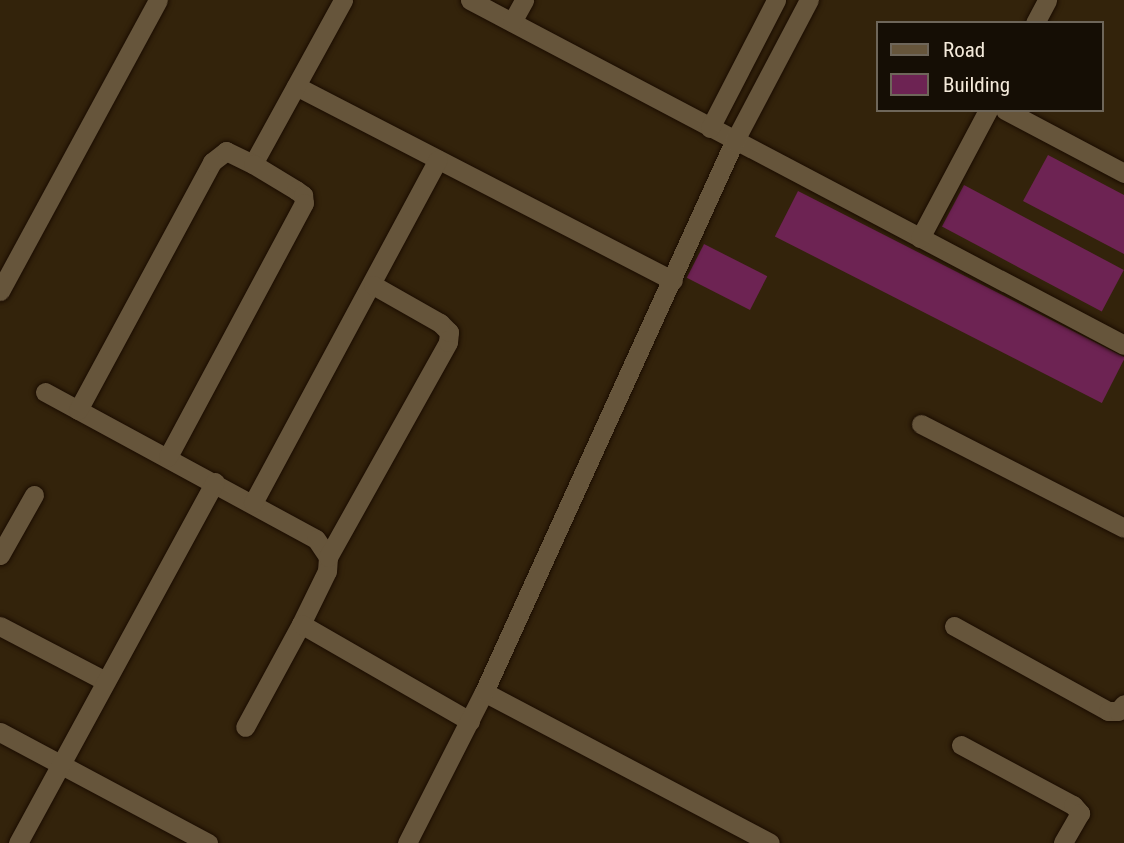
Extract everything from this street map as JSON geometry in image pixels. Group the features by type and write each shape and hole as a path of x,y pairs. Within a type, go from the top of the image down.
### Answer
{"street":[{"path":"0,292 158,0"},
{"path":"253,164 343,0"},
{"path":"470,0 734,142 1124,345"},
{"path":"512,22 524,0"},
{"path":"710,128 776,0"},
{"path":"407,843 484,692 734,142 809,0"},
{"path":"1036,21 1047,0"},
{"path":"296,86 673,281"},
{"path":"920,238 987,112"},
{"path":"1009,112 1124,173"},
{"path":"78,410 212,162 226,150 253,164 303,195 304,203 168,457"},
{"path":"253,503 373,285 438,160"},
{"path":"245,727 327,571 328,557 448,342 449,332 440,323 373,285"},
{"path":"45,392 316,539 328,557"},
{"path":"921,424 1124,528"},
{"path":"18,843 215,482"},
{"path":"0,555 33,495"},
{"path":"301,624 470,721"},
{"path":"0,626 105,681"},
{"path":"954,626 1108,711 1118,711 1124,704"},
{"path":"484,692 770,843"},
{"path":"0,732 208,843"},
{"path":"961,745 1073,805 1080,813 1063,843"}],"building":[{"path":"1048,155 1124,195 1124,254 1023,201"},
{"path":"964,185 1124,270 1102,311 942,226"},
{"path":"798,191 1124,357 1102,403 775,236"},
{"path":"704,244 767,276 750,310 687,278"}]}
